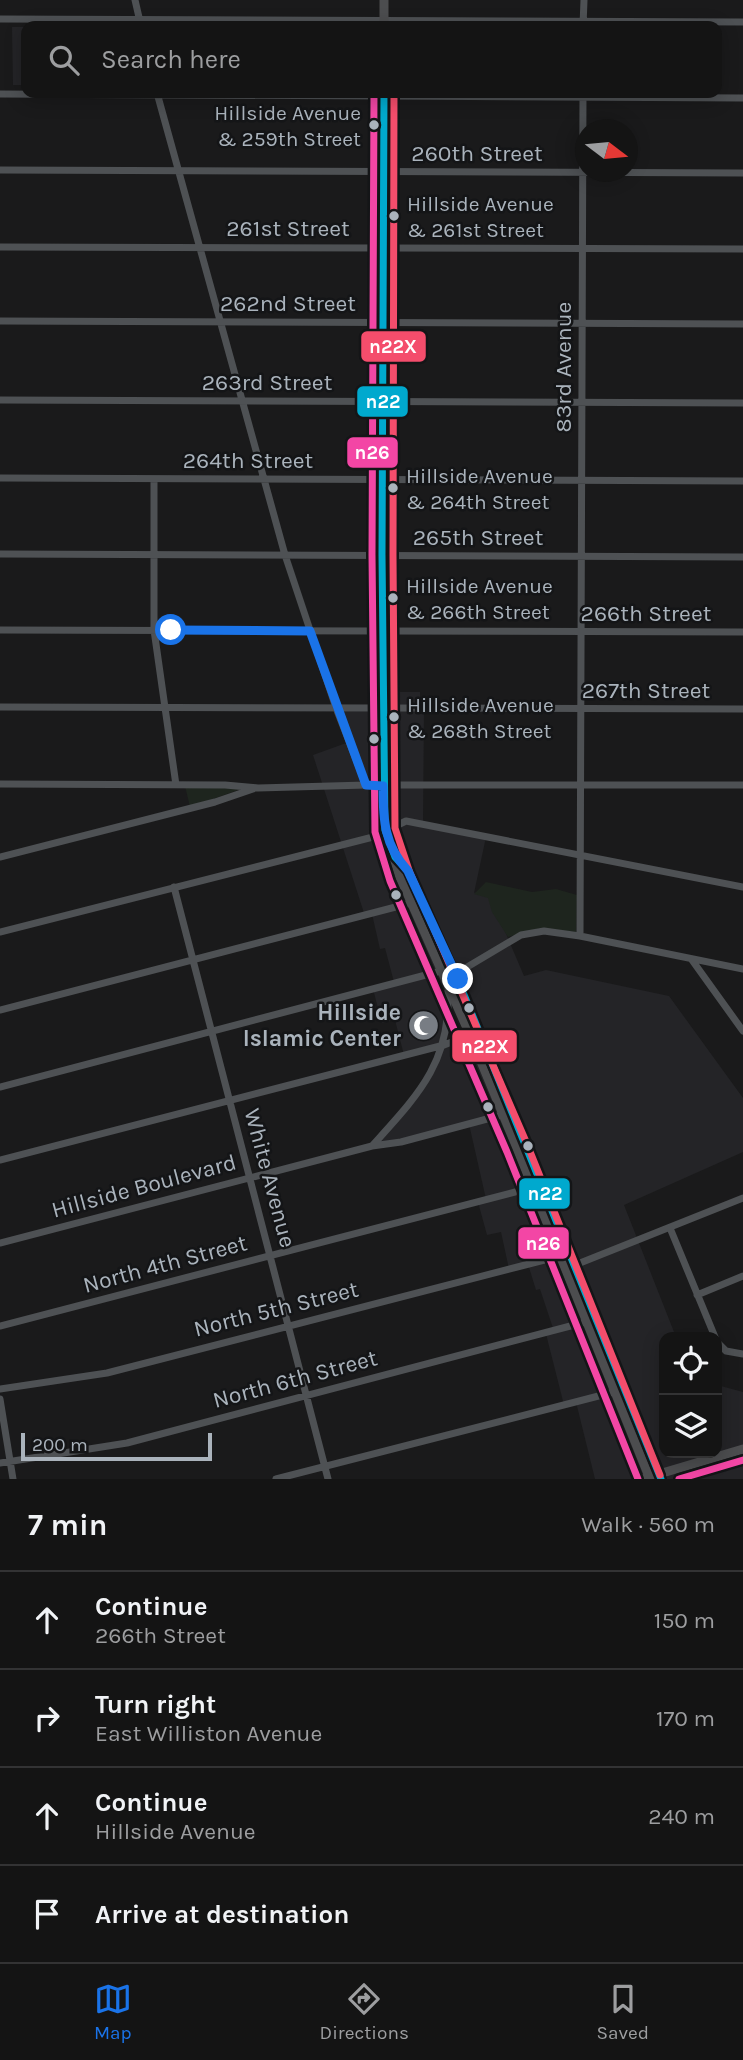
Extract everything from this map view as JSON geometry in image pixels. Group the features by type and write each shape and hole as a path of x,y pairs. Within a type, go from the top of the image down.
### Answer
{"main road":[{"path":"384,0 384,21"},
{"path":"384,98 382,631 385,830 411,903 470,1035 502,1115 575,1265 661,1477"},
{"path":"395,857 408,871 456,974 538,1186 560,1256 647,1478 661,1477 743,1449"}],"street":[{"path":"135,0 140,21"},
{"path":"583,21 584,0"},
{"path":"0,19 70,21"},
{"path":"722,22 743,22"},
{"path":"0,94 21,94"},
{"path":"722,97 743,97"},
{"path":"158,98 285,555 336,708 366,785"},
{"name":"83rd Avenue","path":"583,98 583,119"},
{"name":"260th Street","path":"0,170 575,173"},
{"name":"260th Street","path":"638,173 743,173"},
{"name":"83rd Avenue","path":"580,936 583,182"},
{"name":"261st Street","path":"0,247 743,249"},
{"name":"262nd Street","path":"0,321 743,324"},
{"name":"263rd Street","path":"0,400 743,403"},
{"name":"264th Street","path":"3,478 743,481"},
{"path":"154,479 154,631 167,707 176,785"},
{"name":"265th Street","path":"0,554 743,557"},
{"name":"266th Street","path":"0,630 743,632"},
{"name":"267th Street","path":"0,707 743,709"},
{"path":"0,784 258,788 337,785 743,785"},
{"path":"0,857 215,802 258,788"},
{"path":"0,932 373,837 406,821 743,887"},
{"name":"White Avenue","path":"174,887 328,1479"},
{"path":"0,1010 411,903"},
{"path":"0,1087 212,1031 445,979 521,935 544,931 743,970"},
{"path":"692,960 743,1031"},
{"path":"372,1146 415,1098 444,1045 445,979"},
{"path":"0,1160 444,1045 470,1035"},
{"name":"Hillside Boulevard","path":"0,1243 502,1115"},
{"name":"North 4th Street","path":"0,1326 538,1186"},
{"path":"575,1265 743,1198"},
{"path":"670,1228 713,1332"},
{"name":"North 5th Street","path":"0,1389 107,1373 560,1256"},
{"path":"697,1295 743,1276"},
{"name":"North 6th Street","path":"0,1463 127,1443 597,1319"},
{"path":"722,1346 726,1351 743,1354"},
{"path":"276,1479 614,1392"},
{"path":"0,1399 13,1479"}],"shaded area":[{"path":"12,27 21,27 21,85 13,85"},
{"path":"383,692 420,692 420,708 424,708 423,824 486,837 474,893 487,889 524,976 546,970 669,996 743,1098 743,1152 624,1205 674,1332 659,1332 659,1458 722,1458 722,1386 743,1392 743,1479 661,1479 408,871 396,858 448,987 444,1045 470,1035 650,1479 595,1479 576,1402 564,1405 546,1334 554,1331 540,1289 536,1290 528,1264 509,1269 501,1232 487,1235 478,1202 486,1199 469,1124 372,1146 415,1098 443,1046 404,1055 395,1020 382,1023 373,989 394,982 385,948 380,949 372,914 365,916 313,755 349,742 336,708 382,708"},
{"path":"185,786 241,789 190,807"},
{"path":"486,882 532,892 556,889 577,895 576,932 541,928 508,937 492,912 488,898 474,894"}],"transit line":[{"name":"n26","path":"374,98 372,555 375,832 390,881 507,1152 638,1479"},
{"name":"n22","path":"384,98 382,555 385,830 395,857 408,871 465,997 661,1479"},
{"name":"n22X","path":"394,98 395,828 410,873 527,1144 660,1475"},
{"name":"n26","path":"679,1479 743,1460"}],"place":[{"name":"Hillside Avenue & 259th Street","path":"374,125"},
{"name":"Hillside Avenue & 261st Street","path":"394,216"},
{"name":"Hillside Avenue & 264th Street","path":"393,488"},
{"name":"Hillside Avenue & 266th Street","path":"393,598"},
{"name":"Hillside Avenue & 268th Street","path":"394,717"},
{"name":"Hillside Islamic Center","path":"424,1025"}],"route":[{"path":"171,630 310,631 366,785 383,786 385,830 395,857 408,871 458,979"}]}
